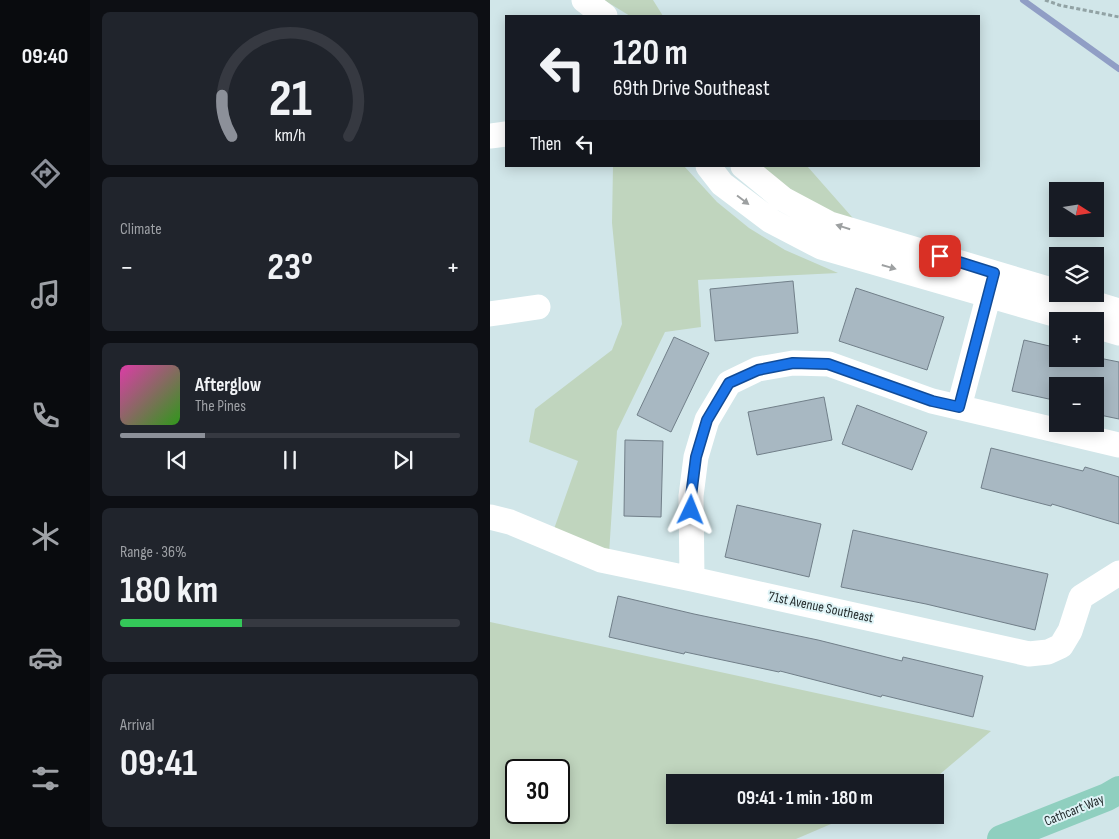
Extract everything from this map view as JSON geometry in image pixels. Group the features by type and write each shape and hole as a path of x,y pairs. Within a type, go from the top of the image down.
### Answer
{"main road":[{"name":"Cathcart Way","path":"1001,839 1107,797 1119,790"}],"street":[{"path":"584,0 604,15"},
{"path":"490,136 505,134"},
{"path":"709,167 722,184 771,221 821,248 991,284 1049,291"},
{"path":"743,167 783,199 830,224 991,284 1057,312"},
{"path":"959,407 991,284"},
{"path":"1091,302 1119,310"},
{"path":"490,314 538,307"},
{"path":"1104,329 1119,333"},
{"path":"692,579 691,496 696,457 707,420 729,383 758,370 793,363 828,364 932,401 1119,445"},
{"name":"71st Avenue Southeast","path":"490,516 510,522 601,560 1030,654 1048,652 1061,646 1070,631 1081,598 1119,574"}],"path":[{"path":"1045,0 1059,5 1119,17"}],"green space":[{"path":"604,0 653,0 662,15 628,15"},
{"path":"613,167 685,167 717,202 749,228 785,250 838,273 698,280 701,327 665,332 617,431 609,554 554,529 578,461 529,442 535,409 612,350 622,324 612,223"},
{"path":"757,167 808,167 859,225 826,213"},
{"path":"490,622 991,731 940,774 666,774 666,824 831,824 796,839 490,839"}],"building":[{"path":"793,281 798,333 715,341 710,289"},
{"path":"856,288 944,317 927,370 839,341"},
{"path":"674,337 709,353 671,432 637,415"},
{"path":"1024,340 1049,346 1049,367 1104,367 1104,359 1119,362 1119,419 1104,416 1104,377 1049,377 1049,399 1012,391"},
{"path":"824,397 832,440 757,455 748,412"},
{"path":"857,405 927,432 912,470 842,444"},
{"path":"625,440 663,441 661,517 624,516"},
{"path":"991,448 1083,471 1085,467 1119,477 1119,524 1052,504 1051,506 981,488"},
{"path":"737,505 821,524 809,577 725,557"},
{"path":"853,530 1048,574 1035,630 926,604 841,587"},
{"path":"618,596 818,640 902,661 903,657 983,676 973,717 882,695 881,697 780,671 685,652 684,654 609,637"}],"waterway":[{"path":"1023,0 1119,69"}],"route":[{"path":"691,510 696,457 707,420 729,383 758,370 793,363 828,364 932,401 959,407 994,273 940,256"}]}
